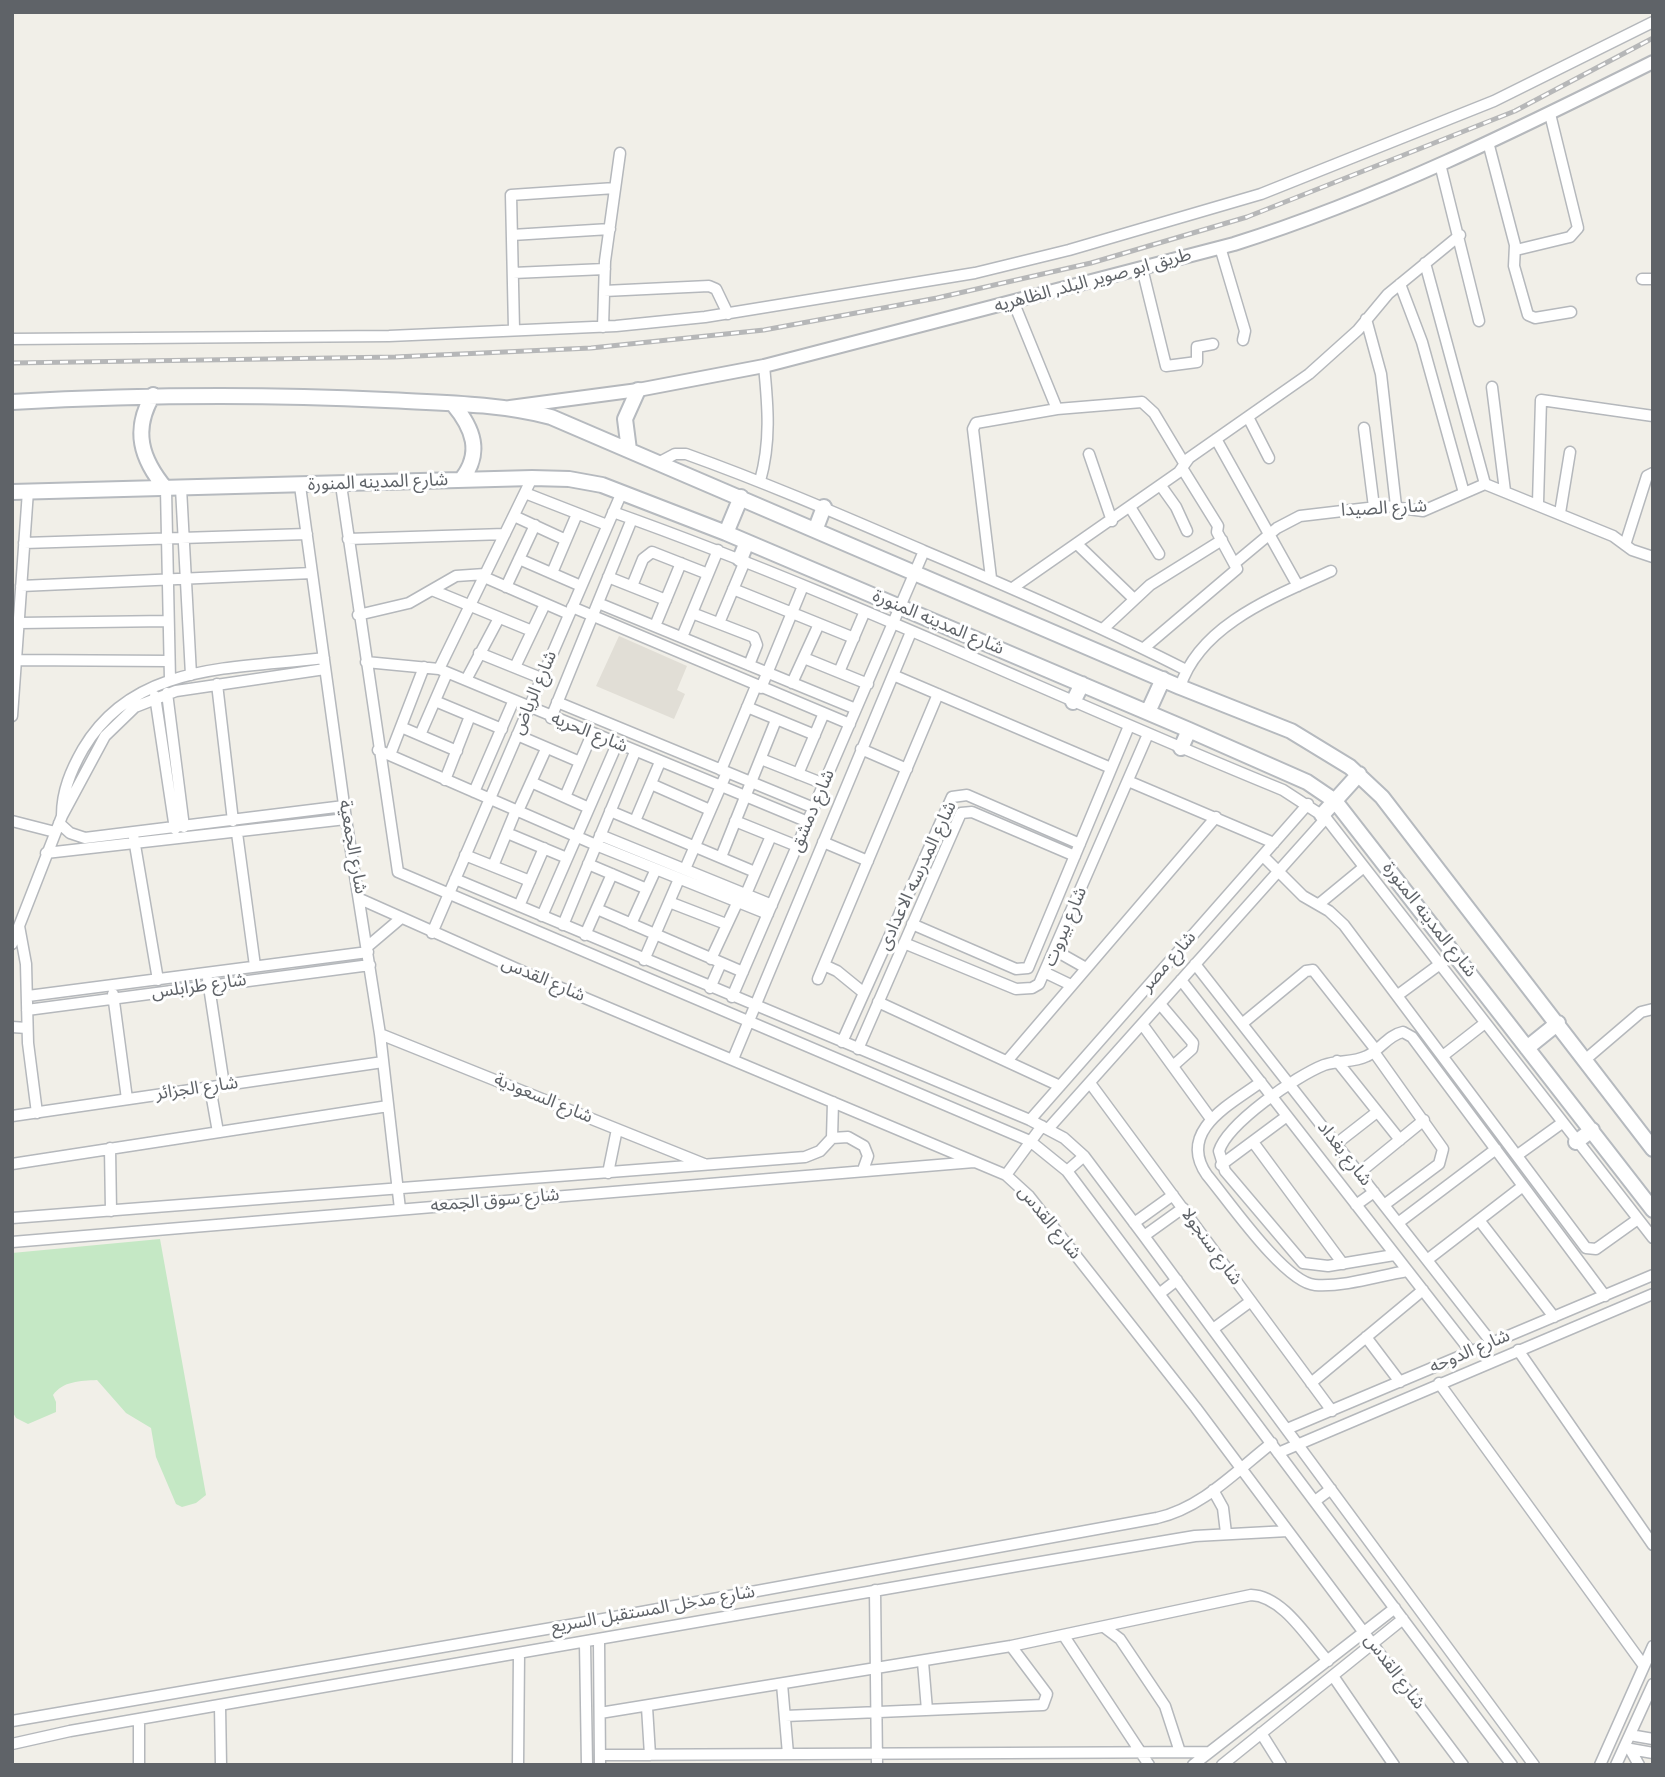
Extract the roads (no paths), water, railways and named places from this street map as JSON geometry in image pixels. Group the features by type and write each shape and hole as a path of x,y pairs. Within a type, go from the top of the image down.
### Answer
{"main road":[{"path":"629,450 625,419 638,390"},
{"path":"153,395 142,418 141,444 150,469 166,489"},
{"path":"12,402 153,395 294,396 504,408 560,420 916,571 1180,687 1292,731 1325,749 1359,774 1391,807 1653,1149"},
{"path":"453,404 467,420 474,441 472,463 461,480"},
{"name":"شارع المدينه المنورة","path":"12,492 532,478 586,481 622,492 726,533 1148,712 1307,782 1335,801 1653,1210"},
{"path":"726,533 741,496"},
{"path":"816,528 824,507"},
{"path":"742,560 747,542"},
{"path":"1148,712 1163,679"},
{"path":"1073,702 1082,684"},
{"path":"1181,748 1189,730"},
{"path":"1324,817 1359,774"},
{"path":"1527,1048 1558,1023"},
{"path":"1576,1142 1592,1130"}],"street":[{"path":"12,339 376,337 603,327 728,314 975,273 1069,250 1261,194 1494,101 1653,22"},
{"name":"طريق ابو صوير البلد, الظاهريه","path":"504,408 638,390 764,366 1220,247 1293,224 1440,164 1550,114 1653,62"},
{"path":"1516,250 1570,237 1578,229 1550,114"},
{"path":"1488,142 1516,250 1514,266 1528,315 1535,318 1571,312"},
{"path":"603,327 605,269 620,153"},
{"path":"1440,164 1460,235 1479,321"},
{"path":"514,330 512,195 615,188"},
{"path":"512,235 610,229"},
{"path":"1014,587 1161,486 1216,439 1315,369 1400,284 1460,235"},
{"path":"1220,247 1245,331 1243,340"},
{"path":"1425,263 1485,484 1538,503 1613,536 1625,545 1653,558"},
{"path":"1142,268 1166,366 1197,362 1197,347 1213,344"},
{"path":"513,273 605,269"},
{"path":"1400,284 1419,331 1464,493"},
{"path":"604,290 709,286 716,289 728,314"},
{"path":"1013,301 1057,409"},
{"path":"1366,319 1381,374 1396,506"},
{"path":"760,481 766,457 769,423 764,366"},
{"path":"1492,387 1505,491"},
{"path":"1538,503 1541,400 1653,416"},
{"path":"991,578 973,426 976,423 1057,409 1142,402 1154,413 1218,525 1217,532 1235,563"},
{"path":"1248,417 1269,458"},
{"path":"1364,428 1374,507"},
{"path":"1216,439 1298,586"},
{"path":"1560,513 1570,453"},
{"path":"658,463 675,454 687,454 760,481 1014,587 1104,628 1186,670"},
{"path":"1088,454 1111,521"},
{"path":"1625,545 1647,476 1653,473"},
{"path":"420,735 470,606 532,478"},
{"name":"شارع الصيدا","path":"1144,648 1215,585 1236,571 1235,563 1270,533 1300,516 1374,507 1396,506 1428,510 1485,484"},
{"path":"341,485 396,869 400,874 1030,1141 1050,1154 1067,1171 1512,1765"},
{"name":"شارع الجمعية","path":"300,486 344,806 380,1034 400,1209"},
{"path":"1161,486 1176,507 1187,531"},
{"path":"181,488 195,674 201,687"},
{"path":"166,489 170,680"},
{"path":"12,716 28,491"},
{"name":"شارع الرياض","path":"432,933 622,492"},
{"path":"525,493 607,526"},
{"path":"1130,507 1159,554"},
{"path":"613,512 718,550 865,611 1283,790 1308,804 1324,817 1364,867 1653,1238"},
{"path":"552,573 577,514"},
{"path":"513,516 566,540"},
{"name":"شارع الرياض","path":"551,718 632,519"},
{"path":"506,587 535,525"},
{"path":"24,543 307,534"},
{"path":"348,539 505,534"},
{"path":"1104,628 1134,599 1176,567 1222,540"},
{"path":"1078,545 1134,599"},
{"path":"682,638 718,550"},
{"name":"شارع دمشق","path":"732,998 924,551"},
{"path":"632,586 648,553 655,552 708,574"},
{"path":"519,559 581,586"},
{"path":"719,624 742,560"},
{"path":"656,626 681,563"},
{"path":"1180,687 1197,652 1234,621 1331,571"},
{"path":"21,586 312,573"},
{"path":"358,615 409,603 456,576 484,576 545,604 592,615 758,687 850,723"},
{"path":"608,577 666,600"},
{"path":"644,960 720,786 747,707 767,673 803,586"},
{"path":"733,589 854,638"},
{"path":"432,590 532,631"},
{"path":"598,603 856,709"},
{"path":"515,667 545,604"},
{"path":"839,672 865,611"},
{"path":"692,613 756,639 749,665"},
{"path":"466,680 499,618"},
{"path":"19,623 168,621"},
{"path":"793,683 819,624"},
{"name":"شارع دمشق","path":"733,1059 911,632"},
{"path":"708,665 715,651"},
{"path":"479,653 541,678"},
{"path":"804,658 867,684"},
{"path":"16,660 169,661"},
{"name":"شارع الحريه","path":"366,662 443,671 551,718 808,822"},
{"path":"59,824 67,783 86,744 108,715 144,689 195,674 324,663"},
{"path":"12,944 59,824 96,751 117,722 135,707 155,696 324,663"},
{"path":"390,755 424,667"},
{"path":"893,675 1111,768"},
{"path":"217,684 233,821"},
{"path":"167,693 168,748"},
{"path":"818,979 938,694"},
{"path":"155,696 168,748 179,828"},
{"path":"435,701 502,729"},
{"path":"474,792 513,702"},
{"name":"شارع الحريه","path":"557,702 814,808"},
{"path":"747,707 815,735"},
{"path":"798,774 824,713"},
{"path":"445,780 470,716"},
{"path":"721,857 776,720"},
{"name":"شارع بيروت","path":"912,924 1020,970 1030,965 1129,726"},
{"path":"401,727 457,751"},
{"path":"565,797 592,734"},
{"name":"شارع بيروت","path":"904,943 1016,989 1032,988 1046,973 1148,734"},
{"path":"517,735 580,762"},
{"path":"86,744 96,751"},
{"path":"542,916 617,744"},
{"path":"493,866 546,748"},
{"path":"861,749 906,769"},
{"path":"378,750 577,836 598,840 770,909"},
{"path":"635,821 651,784 677,751"},
{"path":"548,936 559,923 588,864 635,752"},
{"path":"837,755 856,763"},
{"path":"761,759 824,785"},
{"path":"1106,780 1216,817 1275,843"},
{"path":"531,782 589,808"},
{"path":"651,784 710,810"},
{"name":"شارع المدرسه الاعدادى","path":"842,1042 952,797 967,795 1080,844"},
{"name":"شارع مصر","path":"1030,1120 1308,804"},
{"path":"12,821 59,824 70,834 85,838 344,806"},
{"path":"610,811 755,872"},
{"name":"شارع المدرسه الاعدادى","path":"858,1049 959,816 965,812 1075,856"},
{"path":"1007,1061 1216,817"},
{"name":"شارع مصر","path":"1006,1175 1030,1141 1090,1083 1324,817"},
{"path":"255,818 256,830"},
{"path":"46,853 346,819"},
{"path":"735,821 797,846"},
{"path":"236,833 255,966"},
{"path":"507,833 567,858"},
{"path":"133,834 158,980"},
{"path":"710,988 726,924 755,872 771,835"},
{"path":"598,840 656,869 682,874"},
{"path":"822,842 868,861"},
{"path":"519,906 544,848"},
{"path":"465,855 530,881"},
{"path":"1263,856 1303,897 1319,904 1344,925 1519,1154 1588,1250 1596,1249 1638,1219"},
{"path":"588,864 647,889"},
{"path":"1319,904 1364,867"},
{"path":"631,924 656,869"},
{"path":"586,935 612,874"},
{"path":"1068,874 1085,881"},
{"path":"455,879 732,998 1030,1120 1064,1138 1084,1156 1177,1280 1534,1765"},
{"name":"شارع القدس","path":"360,899 432,933 1006,1175 1029,1196 1241,1467 1463,1765"},
{"path":"669,902 726,924"},
{"path":"597,909 743,972"},
{"path":"368,949 400,919"},
{"path":"19,926 28,996 27,1028 37,1113"},
{"path":"1045,928 1063,934"},
{"name":"شارع طرابلس","path":"28,996 313,959 368,949"},
{"path":"1056,951 1086,968"},
{"path":"1398,995 1455,953"},
{"path":"313,959 314,972"},
{"name":"شارع بغداد","path":"1195,964 1492,1343"},
{"name":"شارع طرابلس","path":"27,1010 370,965"},
{"path":"824,965 837,971 864,993"},
{"path":"1243,1023 1306,971 1313,970 1441,1144 1442,1160 1384,1205"},
{"path":"207,973 224,1085"},
{"path":"1046,973 1071,985"},
{"name":"شارع بغداد","path":"1181,980 1423,1290 1468,1353 1473,1369"},
{"path":"112,986 127,1099"},
{"path":"878,1002 1060,1086"},
{"path":"1160,1004 1193,1043 1192,1049 1173,1066"},
{"path":"1586,1059 1641,1012 1653,1009"},
{"path":"1444,1055 1485,1023"},
{"path":"1142,1024 1211,1119"},
{"path":"12,1027 27,1028"},
{"path":"1394,1255 1321,1267 1303,1263 1221,1165 1219,1151 1228,1133 1290,1085 1315,1069 1337,1061 1361,1059 1397,1033 1412,1037 1605,1296"},
{"name":"شارع السعودية","path":"380,1034 707,1165"},
{"path":"1337,1061 1400,1140"},
{"name":"شارع الجزائر","path":"12,1116 383,1062"},
{"path":"1261,1082 1211,1119 1198,1141 1202,1167 1292,1277 1302,1282 1325,1285 1407,1270"},
{"name":"شارع سنجولا","path":"1090,1083 1332,1411"},
{"path":"210,1087 218,1132"},
{"path":"833,1102 832,1138 848,1137 864,1146 868,1156 863,1170"},
{"path":"12,1164 388,1106"},
{"path":"1336,1144 1377,1112"},
{"path":"1221,1165 1287,1116"},
{"path":"1359,1173 1424,1121"},
{"path":"1519,1154 1562,1123"},
{"path":"608,1173 617,1129"},
{"name":"شارع سوق الجمعه","path":"12,1218 805,1157 828,1145 832,1138"},
{"path":"1253,1142 1343,1264"},
{"path":"110,1148 111,1211"},
{"path":"1398,1223 1496,1149"},
{"path":"1067,1171 1084,1156"},
{"name":"شارع سوق الجمعه","path":"12,1242 167,1227 978,1162"},
{"path":"1427,1260 1523,1186"},
{"path":"1356,1205 1374,1192"},
{"path":"1134,1223 1172,1195"},
{"path":"167,1207 167,1227"},
{"path":"1144,1236 1183,1208"},
{"path":"1479,1220 1554,1317"},
{"path":"1292,1277 1303,1263"},
{"name":"شارع الدوحه","path":"1287,1429 1653,1275"},
{"path":"1159,1294 1177,1280"},
{"path":"1311,1382 1423,1290"},
{"name":"شارع الدوحه","path":"1278,1453 1297,1442 1653,1294"},
{"path":"1213,1329 1251,1301"},
{"path":"1366,1337 1400,1382"},
{"path":"1518,1350 1653,1545"},
{"path":"1439,1383 1644,1666"},
{"name":"شارع مدخل المستقبل السريع","path":"12,1721 587,1622 1164,1516 1187,1509 1272,1443"},
{"path":"1315,1502 1331,1489"},
{"path":"1213,1490 1223,1508 1226,1533"},
{"name":"شارع مدخل المستقبل السريع","path":"12,1744 139,1719 592,1642 875,1590 1226,1533 1288,1531"},
{"path":"875,1590 877,1759"},
{"path":"600,1713 1011,1646 1261,1595 1276,1604 1328,1661"},
{"path":"1193,1765 1395,1608"},
{"path":"1222,1765 1403,1619"},
{"path":"587,1622 592,1642 600,1713 600,1760 650,1755 788,1754 877,1759 1209,1752"},
{"path":"1103,1627 1120,1639 1165,1706 1180,1752"},
{"path":"1064,1636 1149,1765"},
{"path":"587,1765 592,1642"},
{"path":"785,1716 1042,1705 1047,1694 1011,1646"},
{"path":"1600,1765 1653,1646"},
{"path":"518,1765 519,1654"},
{"path":"923,1661 927,1710"},
{"path":"278,1675 282,1695"},
{"path":"1333,1676 1394,1765"},
{"path":"782,1684 788,1754"},
{"path":"1616,1765 1627,1749 1630,1735 1653,1684"},
{"path":"220,1706 221,1765"},
{"path":"647,1707 650,1755"},
{"path":"139,1719 139,1765"},
{"path":"1261,1733 1282,1765"},
{"path":"1630,1735 1653,1739"},
{"path":"1627,1749 1653,1753"},
{"path":"1627,1749 1639,1765"}],"railway":[{"path":"12,363 395,357 591,348 764,330 937,298 1091,263 1247,217 1515,111 1653,38"}]}
